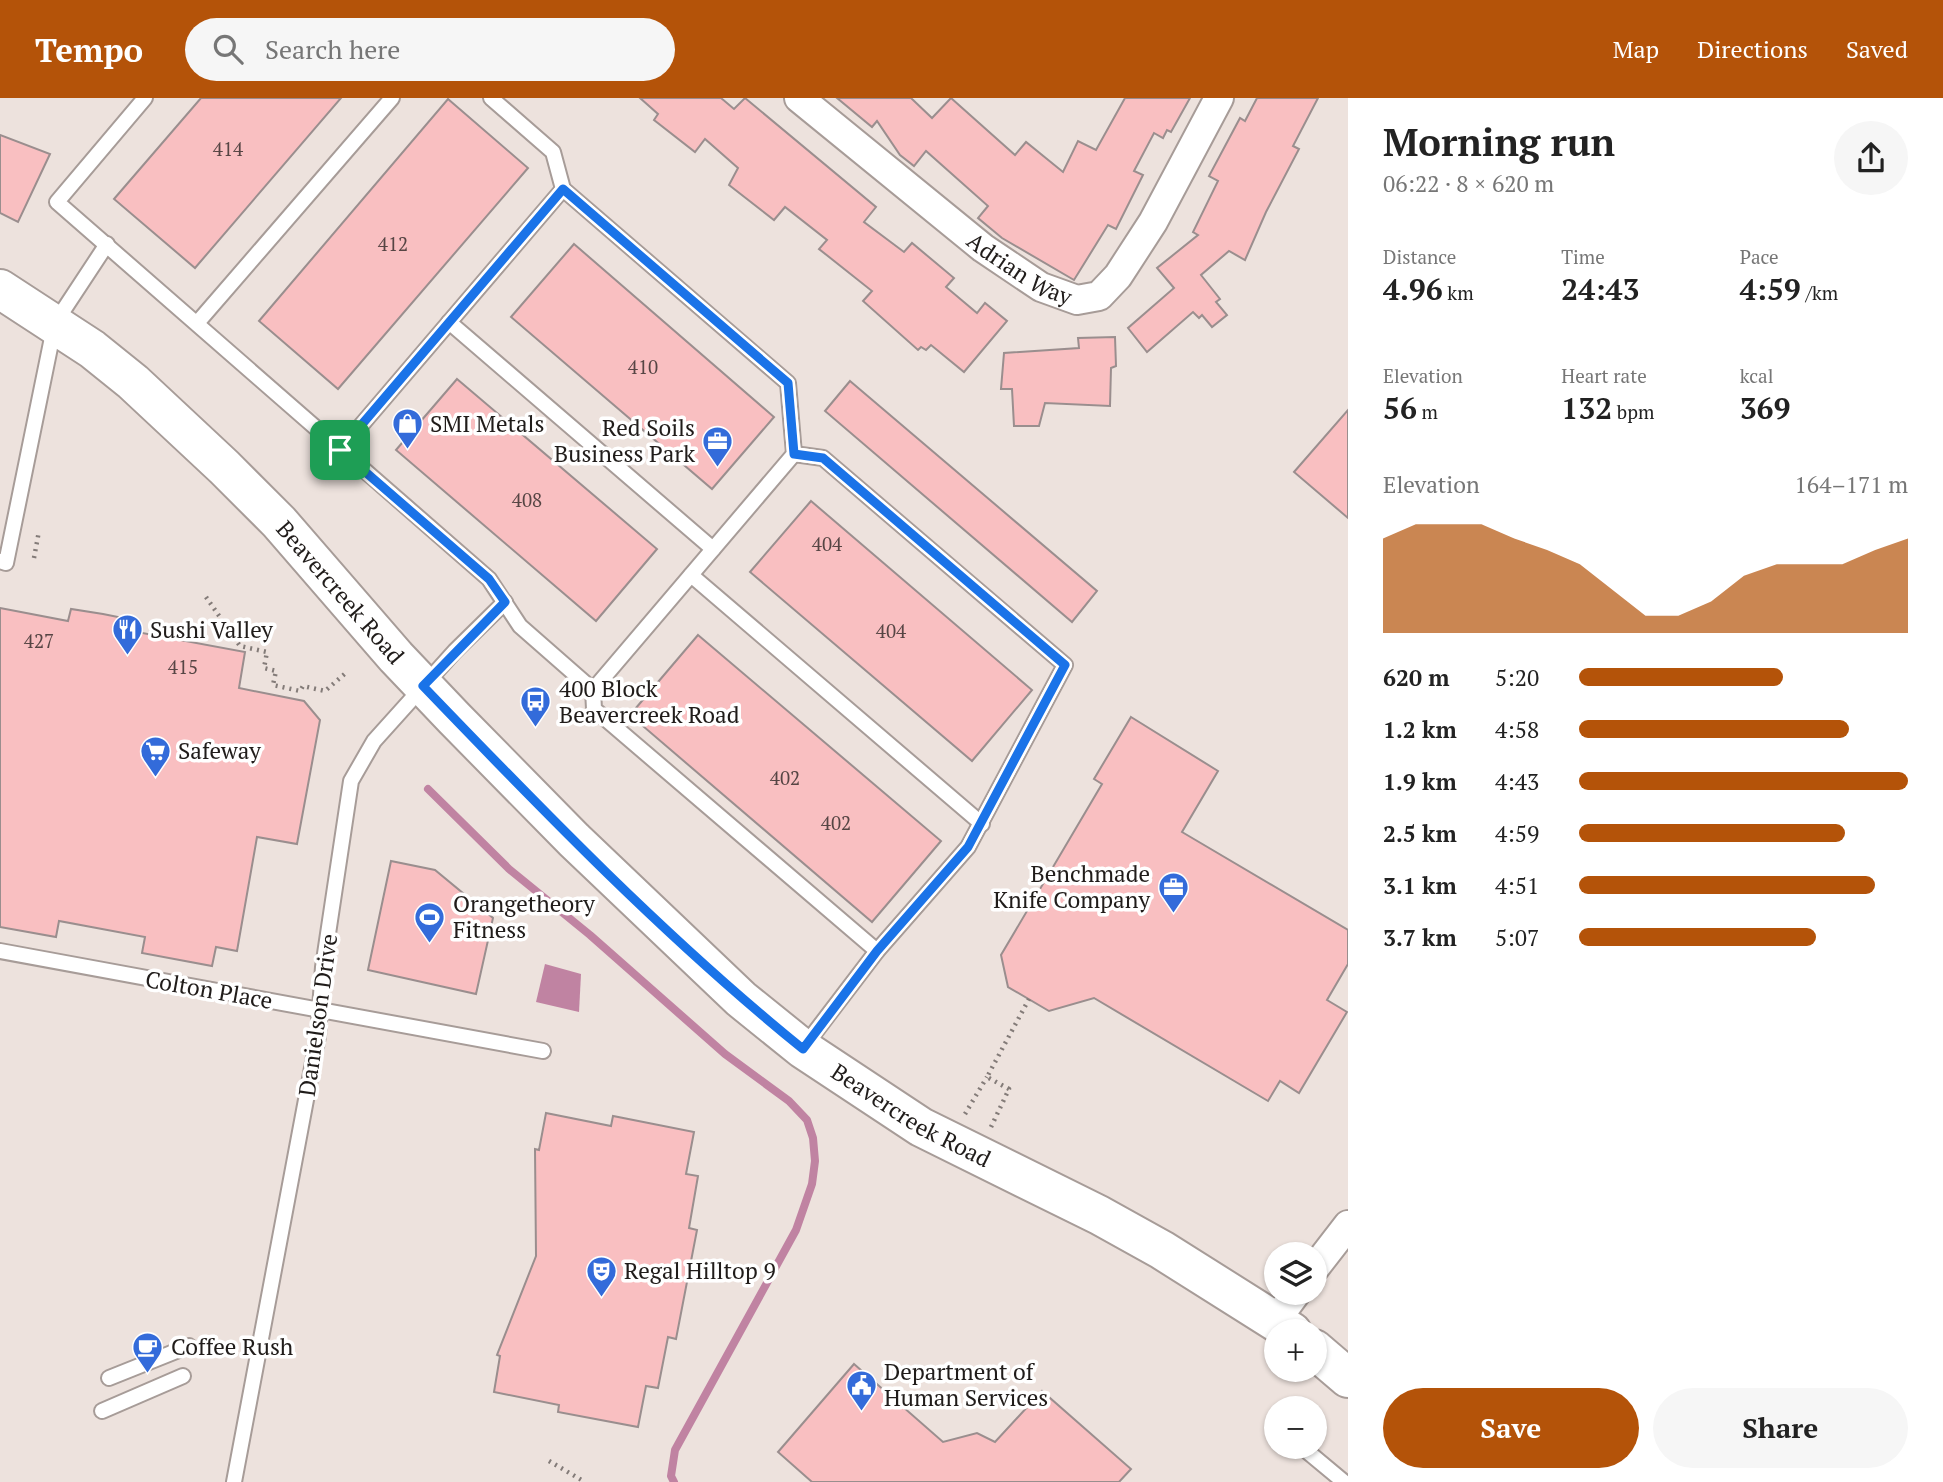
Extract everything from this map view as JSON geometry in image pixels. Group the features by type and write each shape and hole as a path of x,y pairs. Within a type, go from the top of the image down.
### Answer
{"main road":[{"name":"Beavercreek Road","path":"0,289 55,323 133,382 224,467 279,522 423,686 673,935 741,999 803,1049 921,1127 1099,1215 1288,1315"},
{"path":"1327,1360 1348,1378"}],"street":[{"name":"Adrian Way","path":"807,100 982,248 1041,287 1077,300 1098,296 1118,276 1153,222 1219,98"},
{"path":"1327,1252 1348,1225"}],"lane":[{"path":"145,98 57,202 312,421 340,450 489,579 520,626 593,690"},
{"path":"198,323 392,98"},
{"path":"491,98 553,152 563,189 788,383 794,454 593,690 594,709 877,951"},
{"path":"340,450 563,189"},
{"path":"0,561 6,563 55,323 107,244"},
{"path":"449,322 713,549"},
{"path":"794,454 823,458 1065,665 968,847 877,951 803,1049"},
{"path":"691,575 982,824"},
{"name":"Danielson Drive","path":"234,1482 316,1049 341,833 351,780 374,741 505,602"},
{"name":"Colton Place","path":"0,951 543,1051"},
{"path":"109,1378 189,1346"},
{"path":"103,1410 183,1376"},
{"path":"1316,1459 1344,1482"}],"path":[{"path":"34,558 39,531"},
{"path":"206,597 240,646 267,652 264,668 276,671 273,685 300,691 303,686 325,691 348,671"},
{"path":"965,1115 1029,999"},
{"path":"988,1077 1009,1089 990,1128"},
{"path":"549,1461 585,1482"}],"shaded area":[{"path":"545,964 581,974 579,1012 536,1002"}],"building":[{"path":"201,98 341,98 195,268 114,199"},
{"path":"640,98 721,98 734,109 745,98 876,207 864,222 904,252 912,243 954,278 946,287 977,313 985,303 1007,321 964,372 931,345 926,350 921,347 918,350 863,301 872,291 819,249 827,240 785,207 774,220 729,185 738,168 705,139 695,152 654,120 658,114"},
{"path":"837,98 911,98 932,118 951,98 1015,155 1026,142 1063,172 1078,141 1096,150 1125,98 1190,98 1171,132 1167,130 1163,138 1154,133 1134,171 1143,175 1116,229 1108,225 1074,280 1002,238 978,218 988,206 926,151 914,166 900,155 877,121 872,127"},
{"path":"1257,98 1318,98 1293,146 1299,149 1266,212 1245,260 1229,251 1201,275 1220,299 1216,302 1227,315 1212,327 1202,315 1199,318 1193,312 1147,352 1128,328 1174,288 1157,268 1198,235 1193,232 1218,181 1209,176 1240,118 1245,121"},
{"path":"448,99 528,168 338,389 259,321"},
{"path":"0,135 50,154 18,222 0,213"},
{"path":"574,244 774,417 712,489 511,317"},
{"path":"1115,337 1116,366 1111,368 1110,406 1045,403 1039,426 1014,426 1012,389 1001,389 1004,353 1079,348 1078,338"},
{"path":"457,379 657,549 596,621 396,450"},
{"path":"850,381 1097,591 1072,622 825,411"},
{"path":"1348,410 1348,518 1294,472"},
{"path":"811,501 1032,690 972,761 750,572"},
{"name":"Safeway","path":"0,608 68,621 71,609 103,614 128,619 126,630 245,652 239,688 304,701 320,720 297,844 257,837 237,951 216,947 212,966 142,953 145,937 59,921 56,937 0,927"},
{"path":"698,635 941,841 872,922 630,715"},
{"name":"Benchmade Knife Company","path":"1131,717 1218,771 1182,832 1348,930 1348,964 1327,1000 1347,1012 1299,1093 1280,1081 1268,1101 1094,998 1049,1011 1008,987 1001,955 1102,784 1094,779"},
{"name":"Orangetheory Fitness","path":"391,861 435,870 493,918 476,994 368,970"},
{"name":"Regal Hilltop 9","path":"546,1113 611,1126 613,1116 694,1132 686,1174 698,1176 689,1228 697,1230 676,1339 668,1337 658,1388 646,1386 638,1427 558,1412 559,1405 494,1392 500,1356 497,1355 536,1256 535,1149 539,1150"},
{"name":"Department of Human Services","path":"854,1364 943,1442 977,1433 995,1442 1042,1391 1131,1469 1119,1482 812,1482 778,1452"}],"waterway":[{"path":"428,789 509,869 590,935 725,1054 789,1101 807,1120 813,1138 815,1161 812,1184 796,1230 675,1450 671,1476 674,1482"}],"place":[{"name":"SMI Metals","path":"407,451"},
{"name":"Red Soils Business Park","path":"718,468"},
{"name":"Sushi Valley","path":"127,657"},
{"name":"400 Block Beavercreek Road","path":"536,729"},
{"name":"Safeway","path":"155,778"},
{"name":"Benchmade Knife Company","path":"1173,914"},
{"name":"Orangetheory Fitness","path":"430,944"},
{"name":"Regal Hilltop 9","path":"601,1298"},
{"name":"Coffee Rush","path":"148,1374"},
{"name":"Department of Human Services","path":"861,1412"}],"route":[{"path":"563,189 788,383 794,454 823,458 1065,665 968,847 877,951 803,1049 741,999 683,945 574,840 423,686 455,650 505,602 489,579 340,450 563,189"}]}
